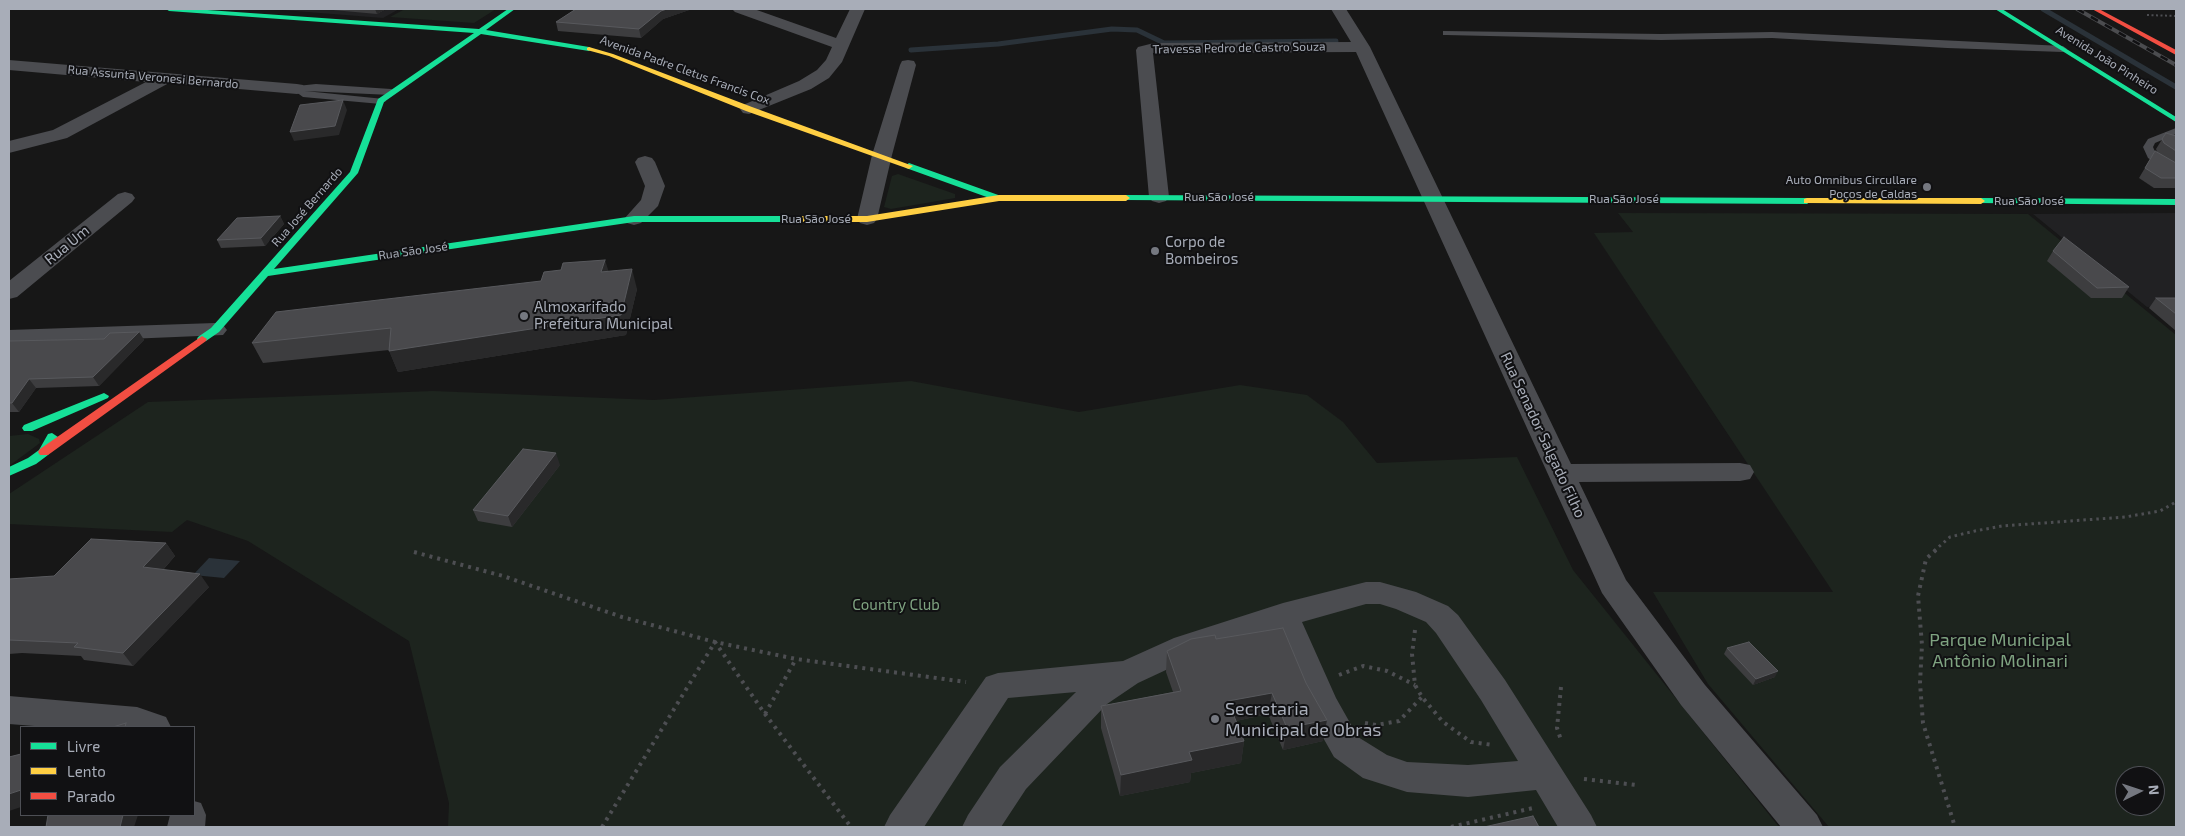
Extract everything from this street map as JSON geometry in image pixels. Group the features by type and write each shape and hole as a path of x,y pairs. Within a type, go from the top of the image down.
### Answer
{"street":[{"name":"Avenida Padre Cletus Francis Cox","path":"168,9 478,31 572,46 611,55 749,109 999,198"},
{"name":"Rua José Bernardo","path":"9,472 32,461 215,330 354,173 381,101 391,92 512,9"},
{"path":"740,9 841,45"},
{"path":"749,109 805,85 823,74 834,62 857,9"},
{"name":"Rua Senador Salgado Filho","path":"1338,9 1362,47 1613,585 1693,695 1804,827"},
{"name":"Avenida João Pinheiro","path":"1998,9 2176,120"},
{"path":"2096,9 2176,53"},
{"name":"Travessa Pedro de Castro Souza","path":"1159,197 1144,50 1154,48 1362,47"},
{"name":"Rua Assunta Veronesi Bernardo","path":"9,65 297,89"},
{"path":"867,219 882,155 908,66"},
{"path":"9,147 60,134 166,78"},
{"path":"634,219 651,202 655,186 645,162"},
{"name":"Rua São José","path":"267,273 634,219 867,219 999,198 1159,197 2176,202"},
{"name":"Rua Um","path":"9,292 125,198"},
{"path":"9,337 215,330"},
{"name":"Rua José Bernardo","path":"28,428 150,377"},
{"path":"13,430 40,428 48,431 52,437 50,444 44,452"},
{"path":"1560,472 1740,472"},
{"path":"981,827 1013,778 1095,694 1126,674 1186,647 1284,615 1366,593 1380,593 1406,600 1437,614 1447,624 1525,741 1565,795"},
{"path":"1284,615 1321,704 1346,747 1376,767 1407,777 1468,781 1565,795"},
{"path":"903,827 998,686 1126,674"},
{"path":"9,710 137,721 151,726"}],"lane":[{"path":"1446,34 1661,37 1754,34 2063,49"},
{"name":"Rua Assunta Veronesi Bernardo","path":"297,89 316,87 391,92"},
{"name":"Rua Assunta Veronesi Bernardo","path":"297,89 303,94 381,101"},
{"path":"2176,131 2151,141 2148,147 2152,156 2176,172"},
{"path":"2164,135 2176,143"}],"path":[{"path":"1955,827 1923,724 1920,683 1922,645 1918,596 1926,559 1950,537 1974,531 2002,526 2125,517 2160,511 2176,502"},
{"path":"414,552 504,576 622,617 715,642 796,659 998,686"},
{"path":"1437,614 1423,620 1414,631 1412,654 1415,685 1422,697 1443,722 1471,742 1501,746 1525,741"},
{"path":"715,642 765,714 851,827"},
{"path":"602,827 715,642"},
{"path":"765,714 796,659"},
{"path":"1415,685 1387,671 1363,666 1343,673 1329,683 1321,704 1342,717 1356,722 1376,725 1399,722 1422,697"},
{"path":"1451,827 1565,795 1636,785"}],"shaded area":[{"path":"270,9 399,9 383,18"},
{"path":"2176,213 2176,306 2147,307 2033,214"},
{"path":"209,558 240,561 224,578 193,575"}],"green space":[{"path":"405,9 496,9 474,23 390,17"},
{"path":"898,174 955,194 955,198 891,209 884,207 892,176"},
{"name":"Parque Municipal Antônio Molinari","path":"1618,213 2028,214 2176,335 2176,827 1829,827 1708,684 1653,592 1833,592 1594,233 1633,232"},
{"name":"Country Club","path":"911,381 1079,412 1240,385 1307,395 1343,422 1377,463 1517,457 1573,570 1779,827 448,827 449,803 409,641 248,541 187,520 172,532 9,524 9,494 148,402 433,391 654,400"},
{"path":"28,434 39,439 40,443 9,466 9,436"}],"building":[{"path":"576,9 667,9 661,11 639,29 556,22"},
{"path":"343,100 335,126 290,132 300,105"},
{"path":"2166,133 2176,136 2176,151 2164,143 2162,139"},
{"path":"2155,151 2176,163 2176,178 2161,178 2145,168"},
{"path":"280,216 261,238 217,240 237,218"},
{"path":"2064,237 2129,287 2097,288 2053,251"},
{"path":"605,260 601,272 632,269 621,315 389,351 391,328 252,343 276,312 541,281 544,272 561,270 563,263"},
{"path":"2156,298 2176,298 2176,314"},
{"path":"139,332 93,377 29,379 12,403 9,403 9,341 104,339 110,333"},
{"path":"523,449 556,453 508,516 473,510"},
{"path":"91,539 166,543 143,567 200,574 123,653 74,647 78,643 9,640 9,579 54,576"},
{"name":"Secretaria Municipal de Obras","path":"1283,628 1306,683 1327,720 1287,728 1272,693 1228,701 1244,741 1189,752 1192,760 1121,775 1101,706 1181,691 1167,651 1191,639 1215,635 1216,639"},
{"path":"1749,642 1778,671 1756,679 1727,648"},
{"path":"20,754 20,790 9,794 9,757"},
{"path":"48,816 123,816 120,827 46,827"},
{"path":"1533,816 1539,827 1484,827"}],"waterway":[{"path":"2043,9 2176,87"},
{"path":"911,50 998,44 1112,29 1137,30 1164,43 1336,41"}],"railway":[{"path":"2077,9 2176,65"}],"traffic: fast":[{"path":"169,9 478,31 589,49"},
{"path":"202,339 215,330 354,173 381,101 512,9"},
{"path":"1998,9 2176,120"},
{"path":"909,166 998,198"},
{"path":"1126,198 1807,201"},
{"path":"1981,201 2176,202"},
{"path":"267,273 634,219 784,219"},
{"path":"28,428 104,396"},
{"path":"9,472 32,461 44,452 52,437"}],"traffic: slow":[{"path":"589,49 611,55 749,109 909,166"},
{"path":"784,219 867,219 999,198 1126,198"},
{"path":"1807,201 1981,201"}],"traffic: jam":[{"path":"2095,9 2176,53"},
{"path":"44,452 202,339"}],"place":[{"name":"Auto Omnibus Circullare Poços de Caldas","path":"1927,187"},
{"name":"Corpo de Bombeiros","path":"1155,251"},
{"name":"Almoxarifado Prefeitura Municipal","path":"524,316"},
{"name":"Secretaria Municipal de Obras","path":"1215,719"}]}
